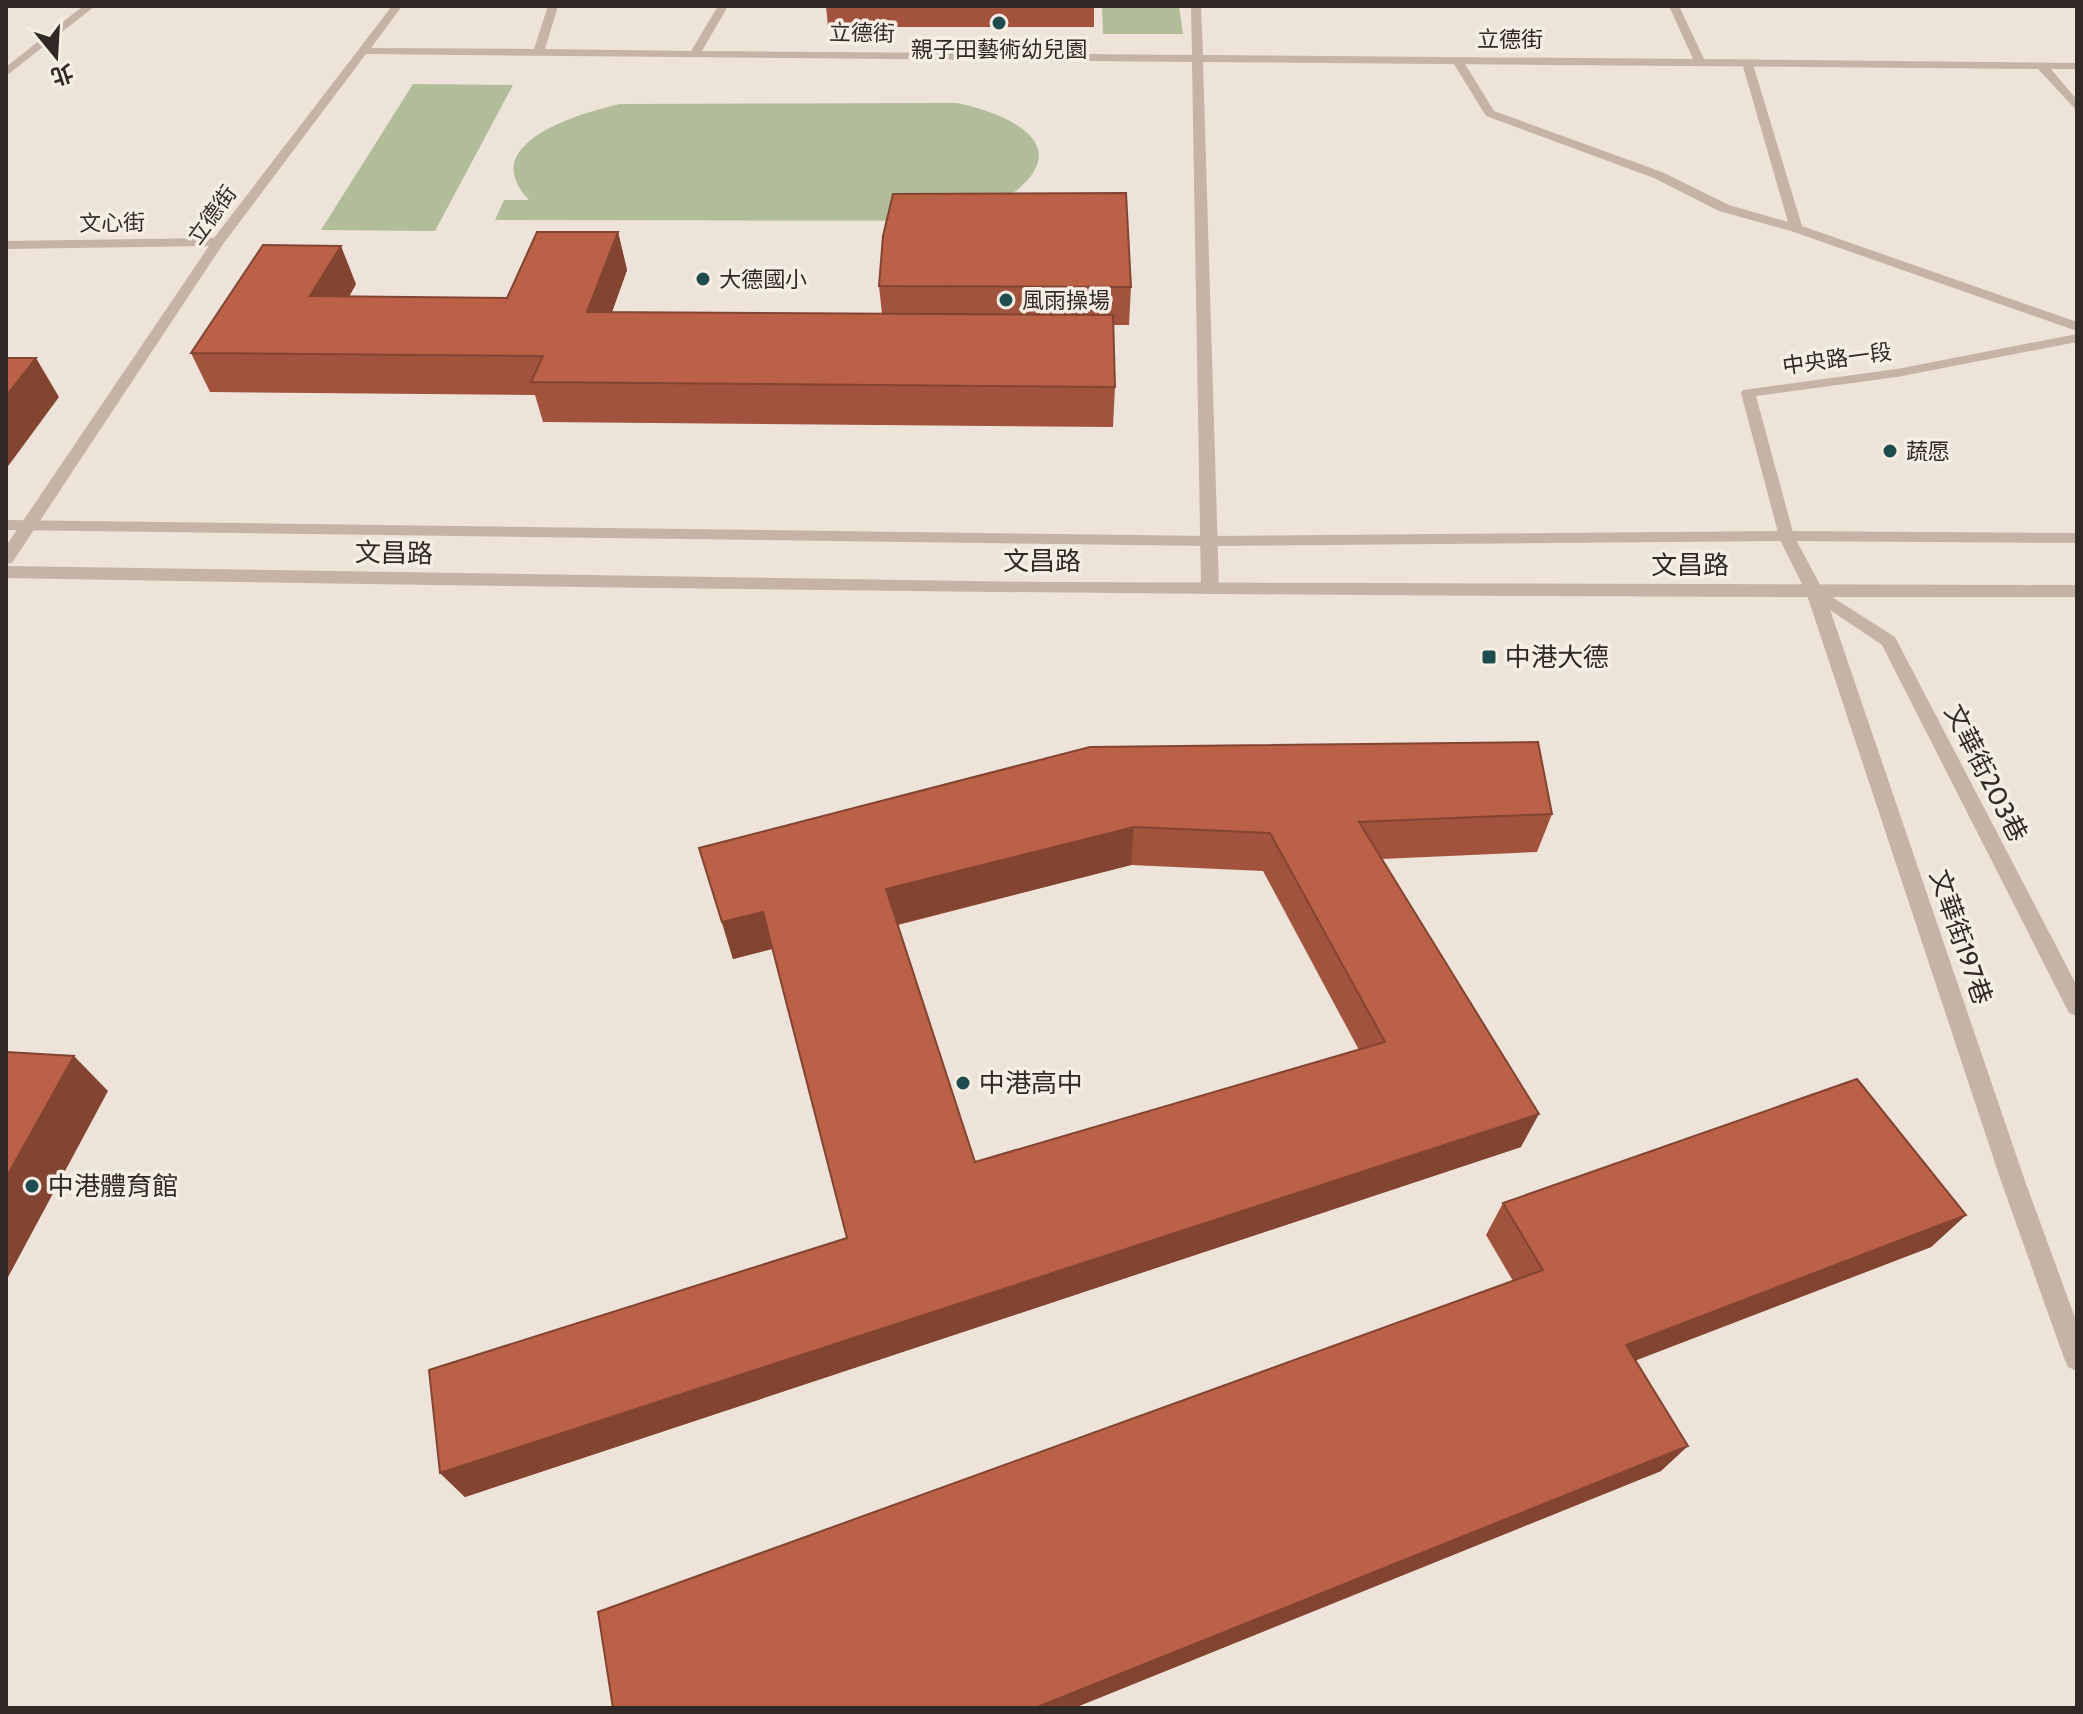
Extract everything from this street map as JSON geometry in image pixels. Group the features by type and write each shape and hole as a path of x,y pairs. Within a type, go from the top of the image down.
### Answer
{"street":[{"path":"6,73 90,6"},
{"path":"364,51 397,6"},
{"path":"539,51 553,6"},
{"path":"695,53 723,6"},
{"path":"1196,6 1210,588"},
{"path":"1674,6 1700,62"},
{"name":"立德街","path":"6,559 218,242 364,51 2077,66"},
{"path":"1458,61 1490,113 1658,175 1724,208 1796,228 2077,327"},
{"path":"1748,63 1796,228"},
{"path":"2041,65 2077,107"},
{"name":"文心街","path":"6,245 218,242"},
{"name":"中央路一段","path":"1786,536 1748,393 1897,373 2077,338"},
{"name":"文昌路","path":"6,525 1211,541 1786,536 2077,538"},
{"name":"文華街197巷","path":"1786,536 1815,592 2013,1181 2077,1358"},
{"name":"文昌路","path":"6,572 669,585 2077,591"},
{"name":"文華街203巷","path":"1815,592 1889,641 2077,1007"}],"green space":[{"path":"1102,6 1179,6 1183,34 1103,34"},
{"path":"413,84 513,85 435,231 321,230"},
{"path":"957,103 1015,124 1029,135 1037,148 1038,162 1029,179 1008,197 1120,221 495,220 504,200 529,200 516,180 515,162 523,147 560,123 603,108 620,104"}],"building":[{"path":"1126,193 1131,287 879,286 883,236 893,194"},
{"path":"537,232 618,232 587,312 1113,315 1115,387 531,382 543,356 191,353 263,245 341,246 310,296 507,298"},
{"path":"6,358 36,358 6,396"},
{"path":"1538,742 1552,814 1359,822 1539,1114 440,1473 429,1370 847,1238 763,912 722,922 699,848 1090,747","holes":["1134,827 1270,833 1385,1042 975,1162 886,889"]},
{"path":"6,1052 74,1056 6,1178"},
{"path":"1857,1079 1966,1215 1626,1345 1688,1446 1035,1708 613,1708 598,1612 1543,1270 1503,1203"}],"place":[{"name":"親子田藝術幼兒園","path":"999,23"},
{"name":"大德國小","path":"703,279"},
{"name":"風雨操場","path":"1006,300"},
{"name":"蔬愿","path":"1890,451"},
{"name":"中港大德","path":"1489,657"},
{"name":"中港高中","path":"963,1083"},
{"name":"中港體育館","path":"32,1186"}]}
